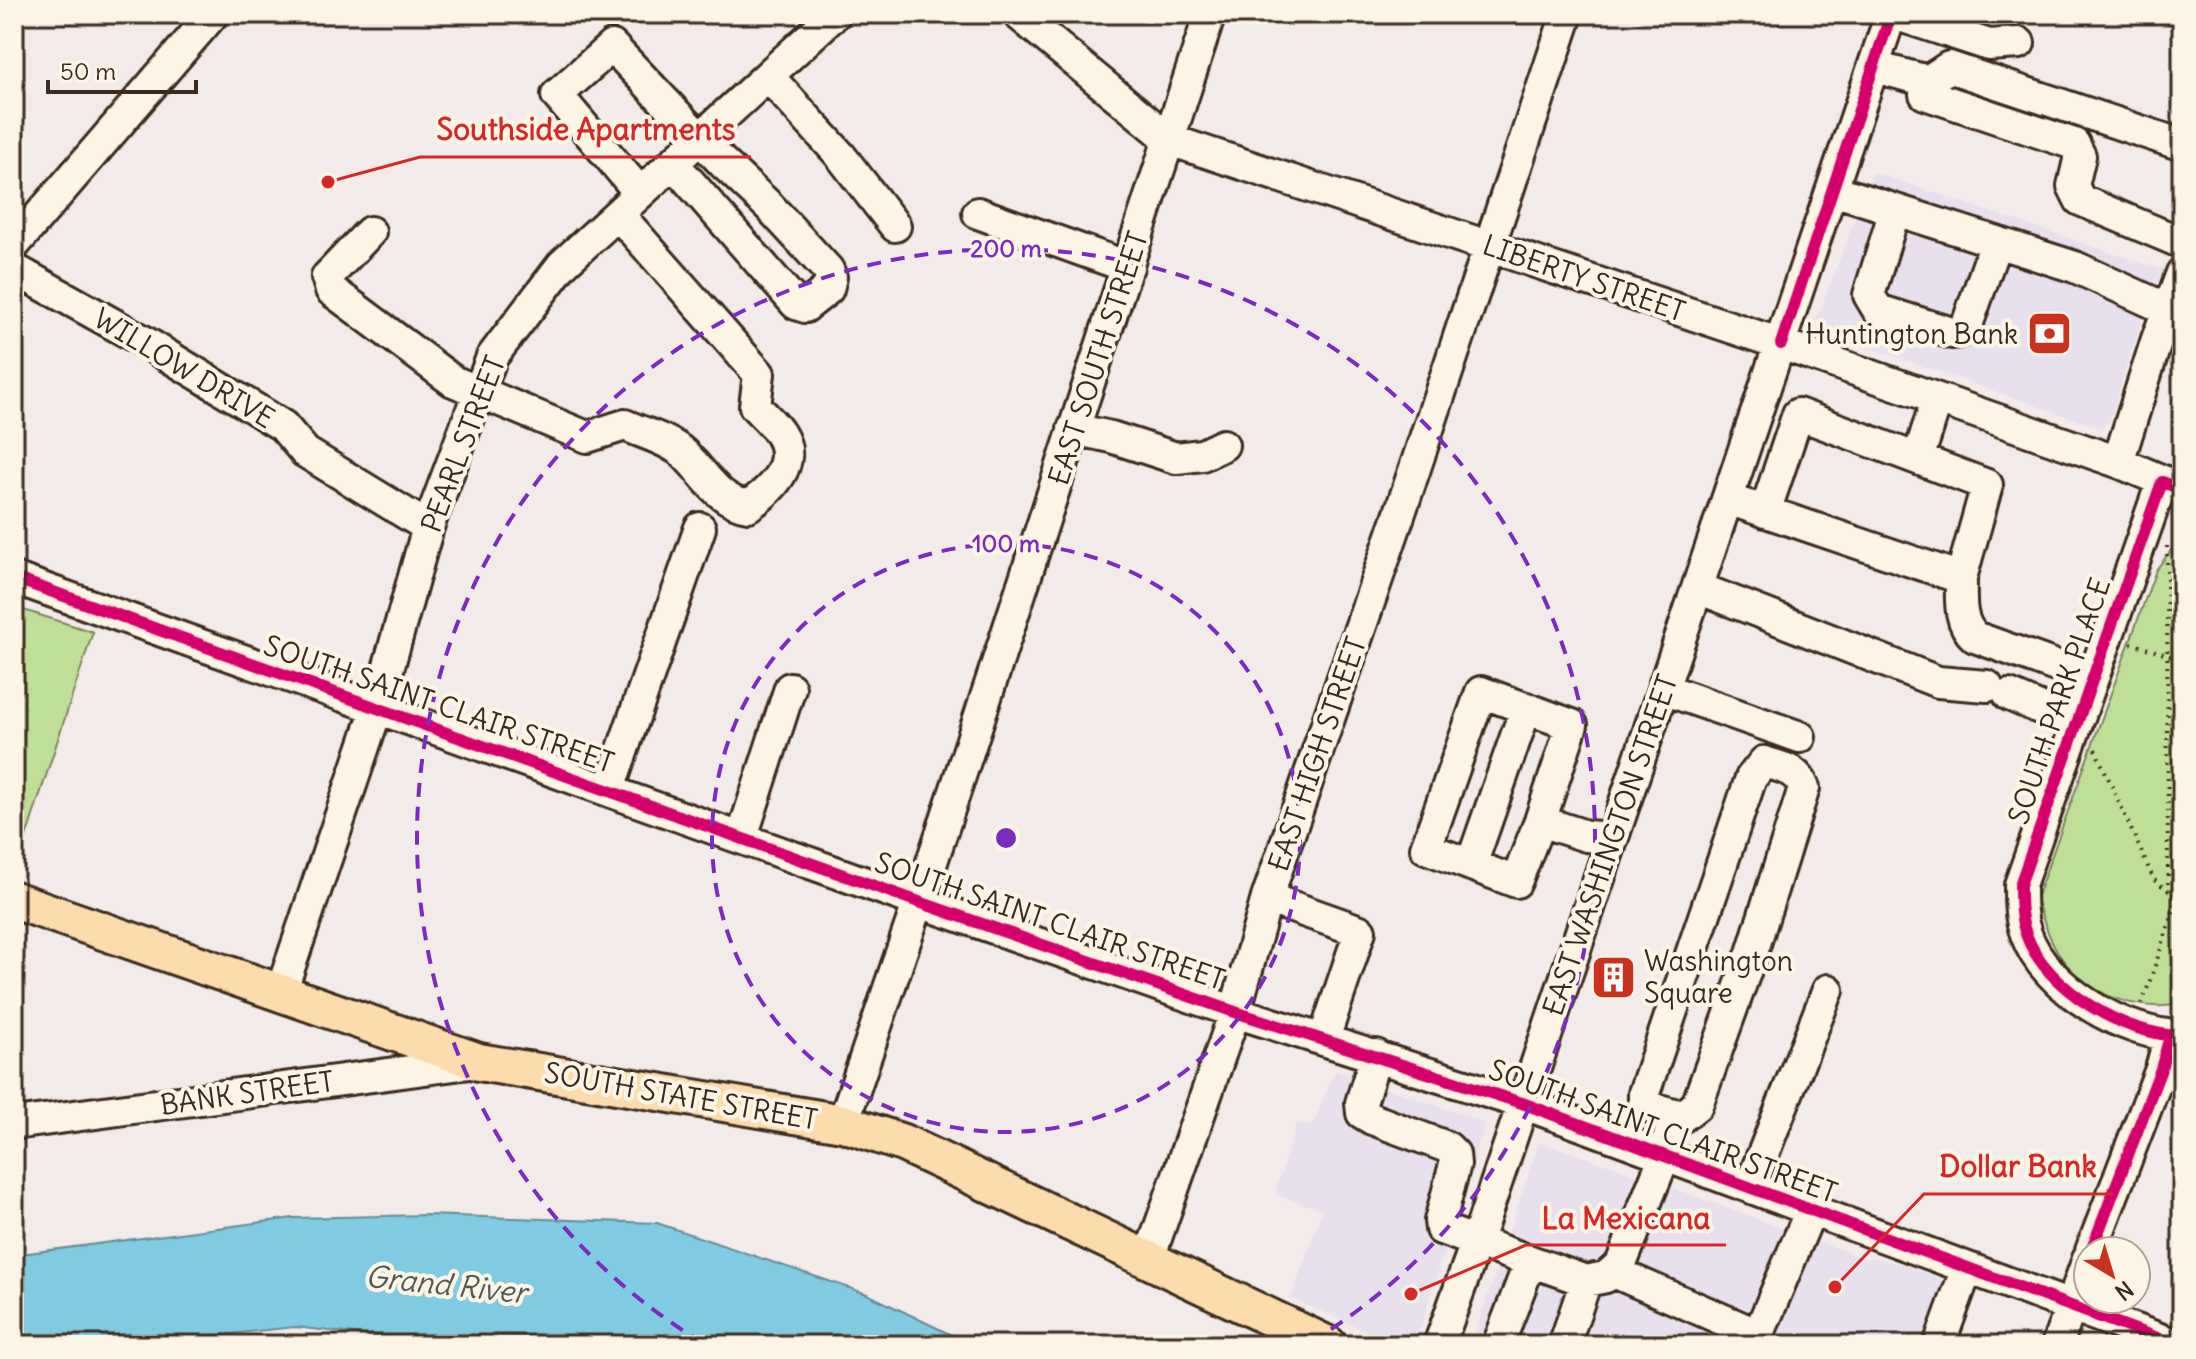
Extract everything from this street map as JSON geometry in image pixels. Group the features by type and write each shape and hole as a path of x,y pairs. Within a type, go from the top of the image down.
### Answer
{"main road":[{"name":"SOUTH STATE STREET","path":"14,900 479,1062 843,1123 903,1143 1328,1345"}],"street":[{"path":"14,245 213,14"},
{"name":"LIBERTY STREET","path":"1018,14 1170,140 1781,344 2118,462 2172,486"},
{"name":"EAST SOUTH STREET","path":"843,1123 919,902 1210,14"},
{"name":"EAST HIGH STREET","path":"1148,1261 1235,1012 1267,898 1567,14"},
{"path":"1893,14 1989,45 2019,43"},
{"name":"EAST WASHINGTON STREET","path":"1439,1345 1893,14"},
{"name":"PEARL STREET","path":"281,992 377,708 428,527 492,357 562,265 768,76 827,17"},
{"path":"640,193 557,95 612,46 828,270 831,277 828,289 805,307 796,304 673,163"},
{"path":"1874,67 1928,81"},
{"path":"2182,145 1949,67 1928,81 1925,94 2074,144 2080,156 2073,186 2080,200 2182,243"},
{"path":"768,76 840,155 895,226"},
{"path":"1833,190 2075,267 2169,310"},
{"path":"1895,210 1869,295 1878,310 1952,333 1959,332 1967,325 1996,242"},
{"path":"978,213 1128,267"},
{"path":"370,232 327,277 331,290 453,381 587,437 625,425 679,449 720,495 734,504 748,506 774,485 783,472 786,454 782,436 755,406 759,374 618,214"},
{"name":"WILLOW DRIVE","path":"14,269 140,339 283,426 305,452 428,527"},
{"path":"2118,462 2169,339 2169,310 2182,273"},
{"path":"1918,459 1937,399"},
{"path":"1765,512 1798,414 1987,485 1961,578 1962,615 1966,629 1975,637 2092,679"},
{"path":"1073,429 1111,437 1176,458 1202,455 1223,445"},
{"name":"SOUTH PARK PLACE","path":"2172,486 2092,679 2020,885 2020,913 2027,938 2041,962 2078,999 2131,1024 2176,1036"},
{"path":"1728,499 1961,578"},
{"path":"609,789 700,528"},
{"name":"SOUTH SAINT CLAIR STREET","path":"14,578 919,902 1235,1012 1522,1103 2176,1345"},
{"path":"1698,588 1938,682 1998,691 2077,724"},
{"path":"742,837 790,688"},
{"path":"1664,689 1800,737"},
{"path":"1481,692 1572,725 1540,821 1516,882 1426,848 1481,692"},
{"path":"1471,865 1526,708"},
{"path":"1764,762 1790,770 1801,778 1804,788 1752,953 1697,1105 1683,1116 1674,1114 1652,1108 1644,1101 1644,1093 1751,778 1764,762"},
{"path":"1540,821 1586,836 1613,838"},
{"path":"1267,898 1360,931 1324,1039"},
{"path":"1750,1187 1828,990"},
{"path":"2097,1235 2176,1036"},
{"path":"1376,1055 1361,1103 1362,1113 1447,1147 1454,1154 1455,1164 1440,1221 1441,1229 1476,1243 1530,1262 1600,1277 1756,1340 1811,1210"},
{"name":"BANK STREET","path":"14,1124 479,1062"},
{"path":"1564,1345 1600,1277 1621,1264 1665,1155 1674,1114"},
{"path":"1498,1345 1530,1262"},
{"path":"1939,1345 1967,1268"},
{"path":"2057,1345 2072,1303"}],"path":[{"path":"2167,546 2168,890"},
{"path":"2108,636 2182,660"},
{"path":"2077,724 2092,743 2154,880 2168,890 2182,907"},
{"path":"2142,1004 2182,886"}],"shaded area":[{"path":"1873,172 2163,270 2137,334 2109,422 2102,427 2095,426 1821,331 1817,318"},
{"path":"1335,1071 1477,1119 1485,1125 1416,1345 1399,1345 1291,1298 1322,1210 1275,1194 1296,1123 1312,1127"},
{"path":"1539,1142 1616,1167 1866,1259 1875,1258 1906,1266 1959,1286 1935,1345 1471,1345"}],"green space":[{"path":"2182,536 2182,1004 2148,1006 2099,991 2072,971 2053,943 2036,899 2156,570"},
{"path":"14,607 93,632 14,874"}],"water":[{"name":"Grand River","path":"427,1215 657,1223 867,1294 972,1345 608,1345 575,1336 398,1339 295,1327 127,1345 14,1345 14,1255 293,1218"}],"cycle path":[{"path":"1781,344 1891,14"},
{"path":"2182,489 2162,482 2020,885 2021,916 2026,934 2036,954 2069,990 2090,1006 2137,1028 2182,1036"},
{"path":"14,578 919,902 1235,1012 1522,1103 2176,1345"},
{"path":"2097,1235 2161,1069 2170,1036"}],"place":[{"name":"Southside Apartments","path":"328,182"},
{"name":"Huntington Bank","path":"2049,334"},
{"name":"Washington Square","path":"1613,977"},
{"name":"Dollar Bank","path":"1835,1287"},
{"name":"La Mexicana","path":"1411,1294"}]}
